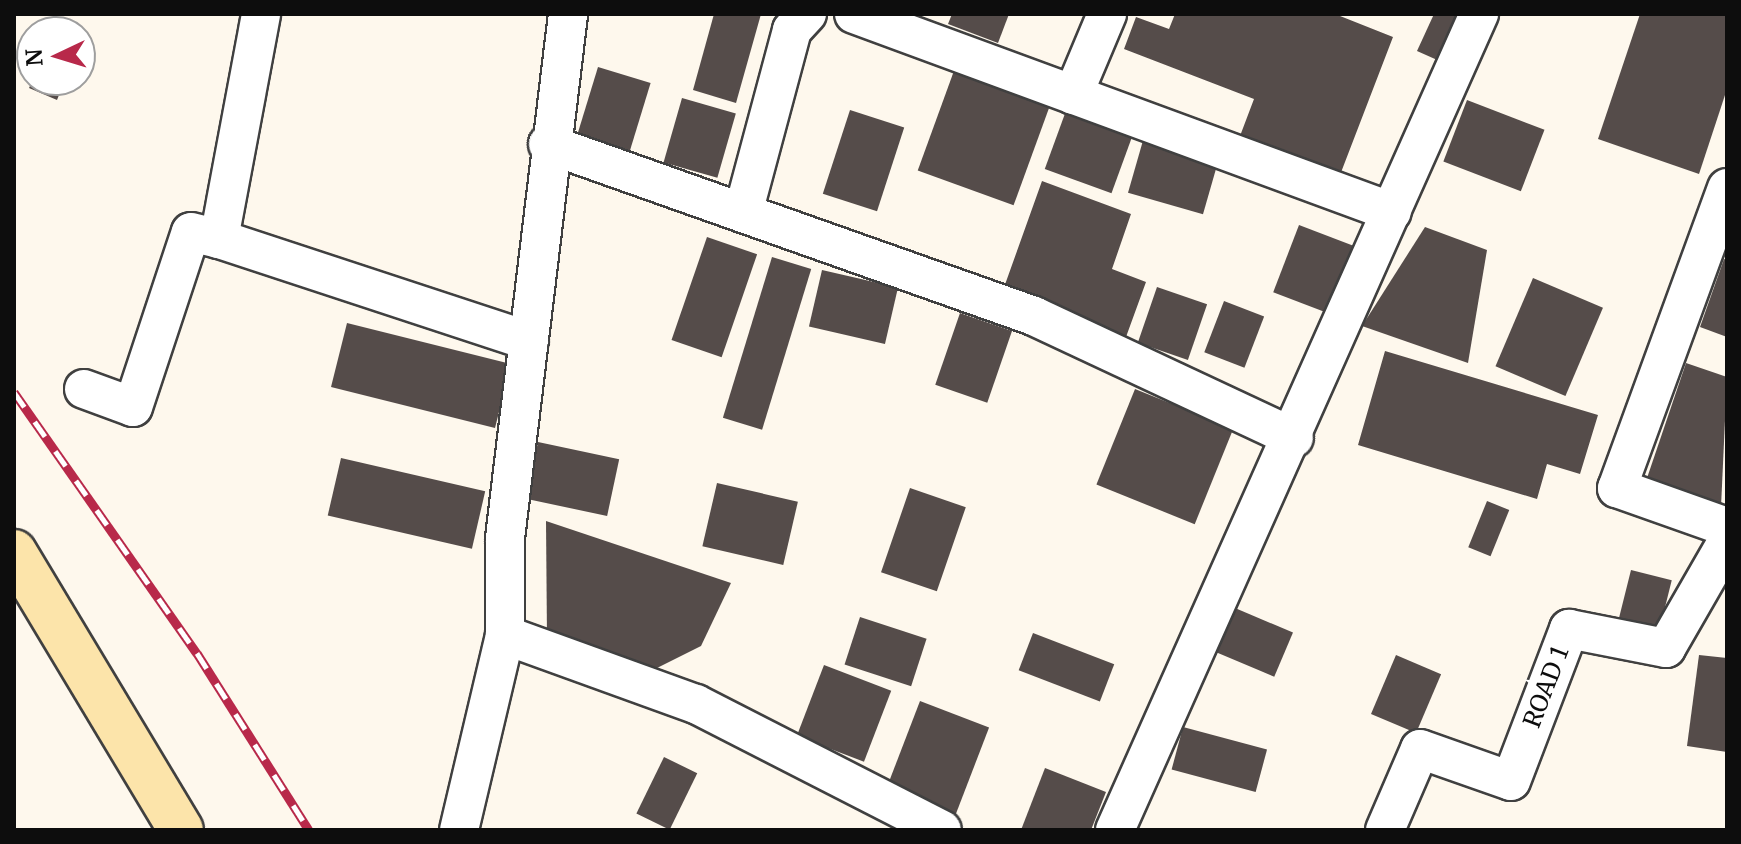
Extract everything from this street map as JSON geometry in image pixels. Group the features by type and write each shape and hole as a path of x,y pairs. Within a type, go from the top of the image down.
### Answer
{"main road":[{"path":"14,552 181,830"}],"street":[{"path":"219,239 261,14"},
{"path":"743,213 792,30 807,14"},
{"path":"854,14 1392,212"},
{"path":"1073,95 1107,14"},
{"path":"1115,830 1294,438 1479,14"},
{"path":"459,830 505,635 505,538 529,341 560,17"},
{"path":"548,144 1034,316 1294,438"},
{"path":"1727,188 1617,488 1727,527"},
{"path":"84,389 133,407 191,232 529,341"},
{"name":"ROAD 1","path":"1385,830 1420,749 1511,781 1569,629 1666,648 1727,542"},
{"path":"505,635 696,704 942,830"}],"building":[{"path":"714,14 761,14 736,103 693,90"},
{"path":"952,14 1009,14 998,43 948,24"},
{"path":"1175,14 1335,14 1393,37 1340,175 1240,136 1254,99 1124,49 1136,17 1169,29"},
{"path":"1434,14 1466,14 1444,63 1417,51"},
{"path":"1640,14 1727,14 1727,89 1699,174 1598,139"},
{"path":"598,67 651,83 627,161 574,144"},
{"path":"955,68 1051,103 1014,205 918,170"},
{"path":"682,98 736,113 717,178 664,162"},
{"path":"1467,100 1544,130 1521,191 1443,162"},
{"path":"1067,108 1134,132 1111,193 1045,169"},
{"path":"850,110 904,128 877,211 823,194"},
{"path":"1144,137 1219,158 1203,214 1128,193"},
{"path":"1042,181 1131,214 1112,269 1146,282 1126,337 1002,293"},
{"path":"1299,225 1362,249 1337,317 1273,292"},
{"path":"1425,227 1487,250 1468,363 1362,326"},
{"path":"707,237 757,254 722,357 672,340"},
{"path":"772,257 811,269 762,430 723,418"},
{"path":"1724,259 1727,260 1727,337 1700,327"},
{"path":"822,270 898,288 885,344 809,327"},
{"path":"1533,278 1603,308 1565,396 1495,366"},
{"path":"1157,287 1207,304 1188,360 1138,343"},
{"path":"1224,301 1264,316 1244,368 1204,352"},
{"path":"960,313 1012,331 987,403 935,385"},
{"path":"347,323 511,364 495,428 331,387"},
{"path":"1385,351 1598,415 1580,474 1547,464 1537,499 1358,445"},
{"path":"1686,363 1727,377 1721,507 1646,481"},
{"path":"1135,389 1233,429 1195,524 1096,484"},
{"path":"538,442 619,459 607,516 526,499"},
{"path":"341,458 485,491 472,549 328,515"},
{"path":"717,483 798,502 783,565 702,546"},
{"path":"910,488 966,507 937,591 881,572"},
{"path":"1487,501 1509,510 1491,556 1468,547"},
{"path":"546,521 731,583 701,646 649,672 547,639"},
{"path":"1631,570 1672,580 1658,635 1617,625"},
{"path":"1235,608 1293,633 1274,677 1216,652"},
{"path":"860,617 927,639 911,686 845,665"},
{"path":"1033,633 1114,664 1100,702 1019,670"},
{"path":"1396,655 1441,674 1416,733 1371,714"},
{"path":"1699,655 1727,658 1727,752 1687,746"},
{"path":"824,665 891,691 864,762 797,736"},
{"path":"920,701 989,728 956,814 887,788"},
{"path":"1183,727 1267,750 1256,792 1172,770"},
{"path":"664,757 697,773 670,830 636,814"},
{"path":"1045,768 1106,792 1091,830 1021,830"}],"railway":[{"path":"14,392 197,653 309,830"}]}
